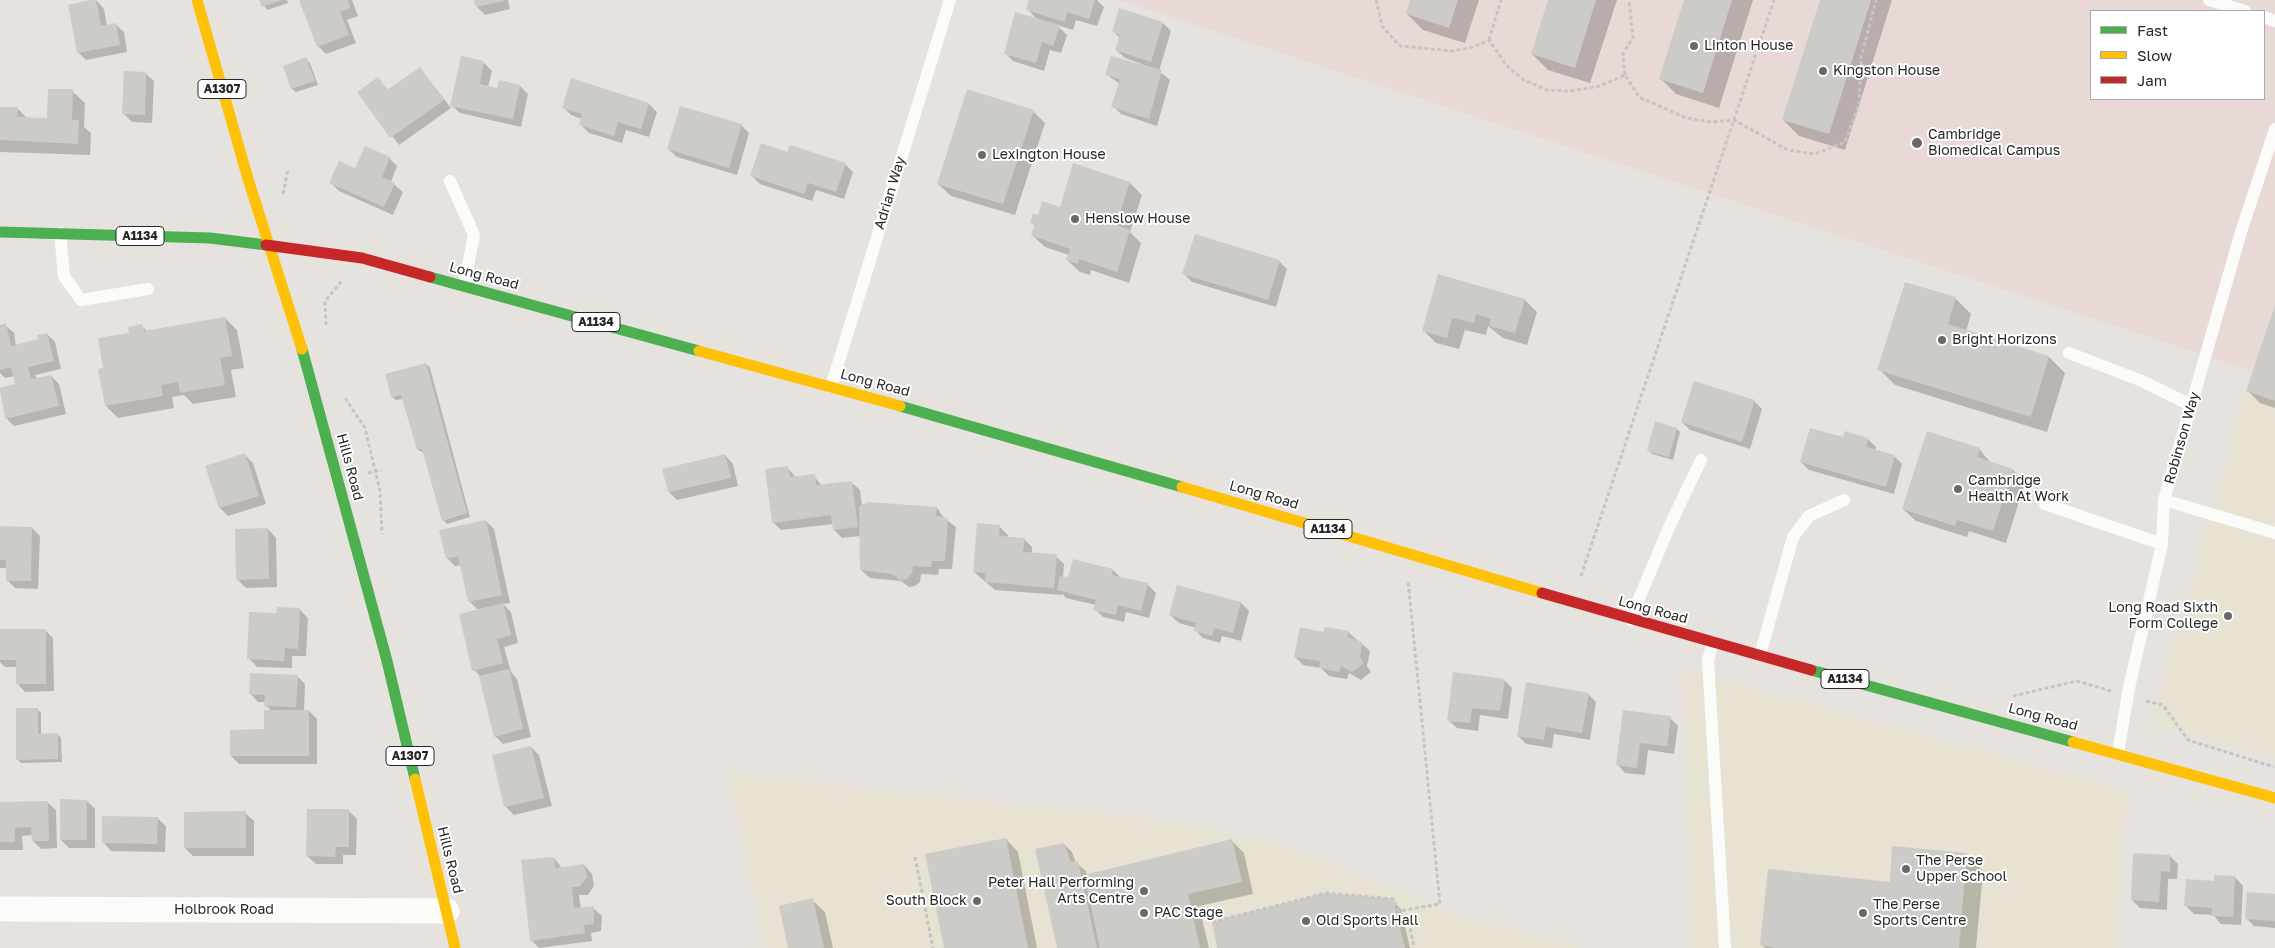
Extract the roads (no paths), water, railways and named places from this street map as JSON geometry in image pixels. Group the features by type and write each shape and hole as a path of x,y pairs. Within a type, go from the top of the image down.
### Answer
{"main road":[{"name":"Hills Road","path":"197,0 248,179 297,330 387,661 455,948"},
{"name":"A1134","path":"0,232 210,238 271,246"},
{"name":"Long Road","path":"271,246 362,258 464,286 830,387 1406,551 1630,620 2118,753 2275,798"}],"street":[{"name":"Holbrook Road","path":"0,909 447,911"}],"lane":[{"name":"Adrian Way","path":"830,387 950,0"},
{"path":"2209,0 2242,10"},
{"name":"Robinson Way","path":"2118,753 2129,688 2162,544 2164,500 2241,232 2275,129"},
{"path":"450,181 474,235 464,286"},
{"path":"60,233 64,276 81,300 148,289"},
{"path":"2070,353 2142,381 2191,405"},
{"path":"1630,620 1700,460"},
{"path":"1760,655 1793,537 1809,516 1844,500"},
{"path":"2164,500 2275,533"},
{"path":"2045,504 2162,544"},
{"path":"1713,642 1708,660 1725,948"}],"place":[{"name":"Linton House","path":"1694,46"},
{"name":"Kingston House","path":"1823,71"},
{"name":"Cambridge Biomedical Campus","path":"1917,143"},
{"name":"Lexington House","path":"982,155"},
{"name":"Henslow House","path":"1075,219"},
{"name":"Bright Horizons","path":"1942,340"},
{"name":"Cambridge Health At Work","path":"1958,489"},
{"name":"Long Road Sixth Form College","path":"2228,616"},
{"name":"The Perse Upper School","path":"1906,869"},
{"name":"Peter Hall Performing Arts Centre","path":"1144,891"},
{"name":"South Block","path":"977,901"},
{"name":"PAC Stage","path":"1144,913"},
{"name":"The Perse Sports Centre","path":"1863,913"},
{"name":"Old Sports Hall","path":"1306,921"}]}
